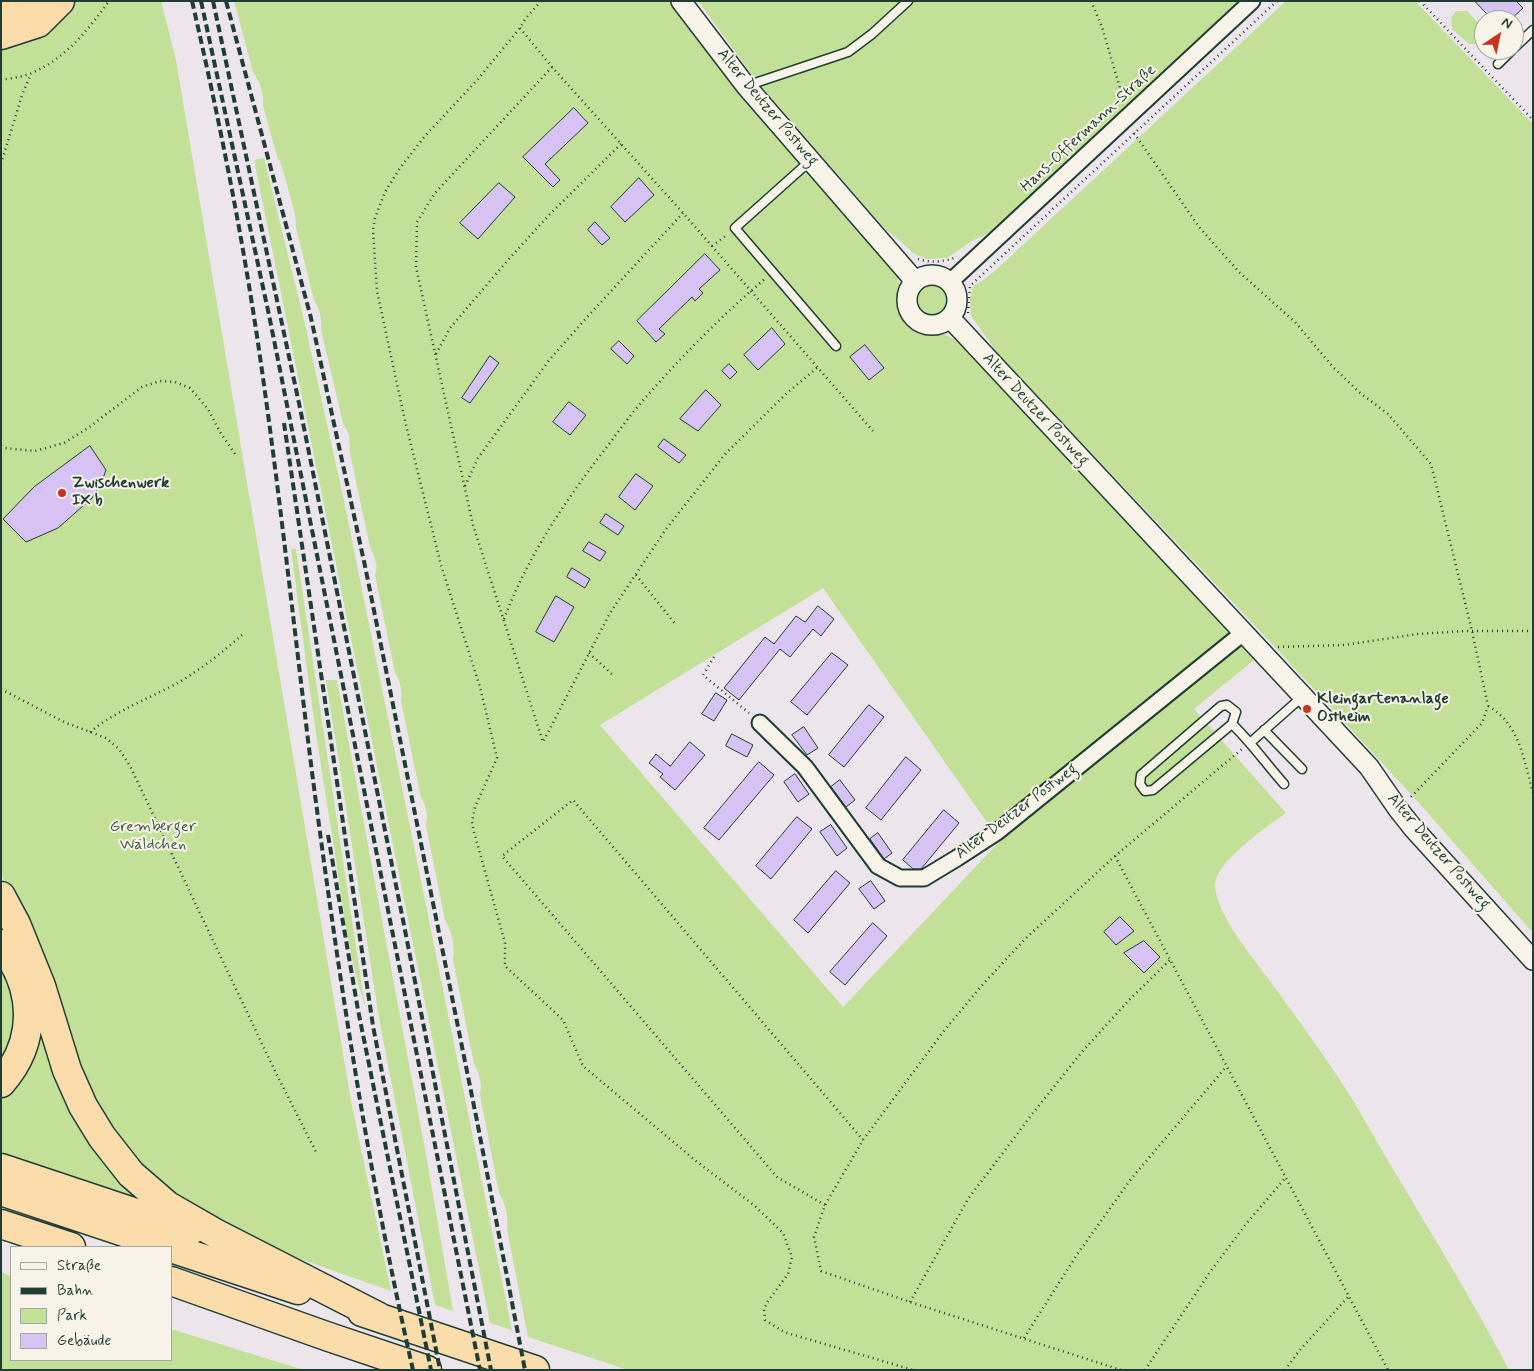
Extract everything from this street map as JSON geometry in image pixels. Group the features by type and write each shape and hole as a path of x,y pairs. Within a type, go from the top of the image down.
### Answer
{"highway":[{"path":"1,10 27,1"},
{"path":"1,35 38,23 60,1"},
{"path":"1,896 16,924 41,986 67,1070 83,1106 102,1137 131,1174 168,1206 215,1233 379,1318"},
{"path":"1,944 11,956 22,978 28,1012 28,1026 21,1053 10,1074 1,1083"},
{"path":"1,1168 255,1253"},
{"path":"1,1191 164,1246"},
{"path":"1,1224 68,1246"},
{"path":"1,1240 28,1246"},
{"path":"172,1249 535,1370"},
{"path":"172,1281 427,1370"}],"street":[{"name":"Alter Deutzer Postweg","path":"681,1 746,86 915,281"},
{"name":"Hans-Offermann-Straße","path":"950,282 1252,1"},
{"path":"933,274 942,276 950,282 956,290 958,300 956,310 950,318 941,323 931,325 914,317 908,308 907,299 909,289 915,281 923,276 933,274"},
{"name":"Alter Deutzer Postweg","path":"950,318 1369,767 1398,809 1414,828 1533,960"},
{"name":"Alter Deutzer Postweg","path":"760,723 805,767 878,866 900,878 924,878 996,832 1243,633"}],"lane":[{"path":"746,86 848,52 872,34 908,1"},
{"path":"1498,64 1502,60"},
{"path":"810,161 735,228 836,346"},
{"path":"1250,742 1302,696"},
{"path":"1227,705 1236,712 1232,724 1153,790 1145,791 1140,784 1141,775 1221,706 1227,705"},
{"path":"1232,724 1250,742 1284,784"},
{"path":"1264,730 1302,769"}],"path":[{"path":"1,80 31,74 62,55 89,29 109,1"},
{"path":"541,1 478,79 425,136 400,168 385,192 374,218 373,230 377,291 405,421 441,565 480,687 497,758 475,807 472,822 506,943 504,966 563,1020 583,1066 696,1161 755,1206 784,1233 792,1257 788,1274 764,1309 765,1320 784,1332 913,1370"},
{"path":"1091,1 1102,27 1134,134 1199,227 1239,272 1295,322 1346,380 1388,414 1432,464 1488,706 1482,723 1406,801"},
{"path":"982,276 1277,1"},
{"path":"1420,1 1533,120"},
{"path":"520,28 552,67 683,212 873,431"},
{"path":"552,67 436,193 416,222 416,267 473,525 543,742 610,614 666,529 726,453 768,411 818,367"},
{"path":"1,164 22,94 31,74"},
{"path":"436,355 450,328 508,260 549,215 621,144"},
{"path":"465,486 478,458 550,359 683,212"},
{"path":"712,246 735,228"},
{"path":"503,621 515,590 549,527 588,471 639,405 696,344 772,272"},
{"path":"1,446 35,451 64,443 88,428 142,387 160,381 175,382 190,388 208,409 220,432 235,454"},
{"path":"636,575 676,625"},
{"path":"1273,648 1344,645 1418,634 1472,631 1533,631"},
{"path":"90,732 106,719 130,705 175,684 227,649 242,635"},
{"path":"589,653 614,676"},
{"path":"714,657 703,675 760,723"},
{"path":"1,689 64,722 106,738 120,749 130,766 275,1071 316,1152"},
{"path":"1488,706 1493,708 1515,732 1533,793"},
{"path":"1121,1370 910,1302 821,1271 814,1237 824,1205 863,1140 944,1032 984,983 1026,938 1114,856 1250,742"},
{"path":"824,1205 777,1177 502,856 573,800 863,1140"},
{"path":"1114,856 1388,1370"},
{"path":"910,1302 968,1199 1027,1121 1081,1053 1130,999 1170,960"},
{"path":"1024,1338 1076,1256 1131,1179 1226,1067"},
{"path":"1145,1370 1210,1272 1246,1224 1286,1177"},
{"path":"1285,1370 1299,1351 1349,1296"}],"green space":[{"name":"Gremberger Wäldchen","path":"1,1 161,1 176,60 351,1101 391,1291 249,1241 216,1226 136,1168 92,1102 23,917 1,874"},
{"path":"234,1 672,1 738,93 881,253 898,279 900,289 899,306 906,320 920,329 951,337 980,361 1254,660 1194,709 1286,813 1243,846 1223,867 1217,877 1215,887 1217,898 1237,936 1349,1094 1468,1295 1509,1370 628,1370 528,1337 507,1229 506,1210 499,1193 480,1095 480,1079 474,1064 453,960 452,939 445,920 426,826 427,811 421,798 401,701 401,687 395,673 375,575 376,564 370,547 350,453 349,435 343,423 321,330 320,315 314,300 296,228 295,214 263,106 260,84 253,72","holes":["823,588 1000,841 843,1007 600,725"]},
{"path":"698,1 1240,1 996,228 947,258 926,259 913,253 886,230 756,80"},
{"path":"1286,1 1415,1 1533,124 1533,933 1419,803 1275,647 999,355 971,316 970,300 973,286 998,268"},
{"path":"1456,11 1467,11 1474,18 1474,44 1469,44 1452,29 1451,18"},
{"path":"264,158 304,320 344,501 512,1330 490,1323 254,160"},
{"path":"932,281 939,282 944,286 948,291 948,305 944,310 939,314 932,315 925,314 920,310 916,305 915,298 916,291 920,286 925,282"},
{"path":"291,549 296,549 365,1006 354,967 343,907 316,735"},
{"path":"326,680 337,680 427,1160 453,1311 435,1305 380,1024"},
{"path":"1,910 61,1072 155,1205 1,1156 1,1094 27,1054 1,935"},
{"path":"1,961 12,987 16,1018 12,1042 1,1067"},
{"path":"1,1272 10,1276 10,1361 172,1361 172,1329 304,1370 1,1370"}],"building":[{"path":"1475,1 1516,1 1523,8 1521,10 1484,10"},
{"path":"574,108 588,123 545,164 560,180 553,187 523,157"},
{"path":"639,178 654,195 625,222 611,207"},
{"path":"499,183 515,197 478,239 460,223"},
{"path":"595,222 610,238 602,245 588,230"},
{"path":"705,254 720,270 699,289 703,293 695,301 692,297 659,329 665,334 656,342 637,321"},
{"path":"772,328 785,344 758,370 744,355"},
{"path":"619,341 634,356 627,364 611,349"},
{"path":"865,345 884,368 869,380 850,357"},
{"path":"490,356 499,363 470,403 462,398"},
{"path":"729,364 737,372 730,379 722,371"},
{"path":"706,390 721,405 698,431 680,419"},
{"path":"569,402 586,415 570,435 553,422"},
{"path":"664,439 686,455 679,463 658,447"},
{"name":"Zwischenwerk IX b","path":"90,446 106,470 92,498 58,528 26,542 3,519 34,487"},
{"path":"636,474 653,486 635,510 619,497"},
{"path":"606,514 624,526 618,535 600,523"},
{"path":"589,542 606,552 600,561 583,551"},
{"path":"572,568 590,579 585,588 567,577"},
{"path":"556,596 574,607 554,642 536,632"},
{"path":"818,606 834,619 821,636 813,629 790,657 780,649 739,700 724,688 765,637 774,644 796,616 805,622"},
{"path":"832,653 848,665 807,715 791,702"},
{"path":"716,693 727,700 714,721 702,714"},
{"path":"869,705 884,717 844,767 829,755"},
{"path":"804,727 818,748 807,755 792,735"},
{"path":"732,734 753,745 747,757 726,746"},
{"path":"690,742 705,755 675,790 660,777 663,774 649,763 656,754 670,766"},
{"path":"906,757 921,770 881,820 866,808"},
{"path":"759,762 774,775 719,840 704,828"},
{"path":"795,774 809,794 798,802 784,782"},
{"path":"840,780 855,800 846,807 831,787"},
{"path":"944,810 959,823 921,869 913,869 903,860"},
{"path":"797,817 812,829 771,879 756,866"},
{"path":"831,825 847,848 837,856 820,832"},
{"path":"878,833 892,853 884,859 870,839"},
{"path":"836,871 850,883 808,933 794,920"},
{"path":"871,881 885,901 874,909 859,889"},
{"path":"1120,917 1134,931 1116,945 1104,932"},
{"path":"873,923 887,936 845,985 830,972"},
{"path":"1144,941 1160,957 1144,973 1124,953"}],"railway":[{"path":"192,1 228,171 258,343 332,922 368,1147 413,1370"},
{"path":"201,1 269,315 480,1370"},
{"path":"213,1 300,408 491,1370"},
{"path":"226,1 311,318 365,566 477,1121 525,1370"},
{"path":"284,423 373,1026 440,1370"},
{"path":"328,835 358,1010 431,1370"}],"place":[{"name":"Zwischenwerk IX b","path":"62,493"},
{"name":"Kleingartenanlage Ostheim","path":"1307,709"}]}
